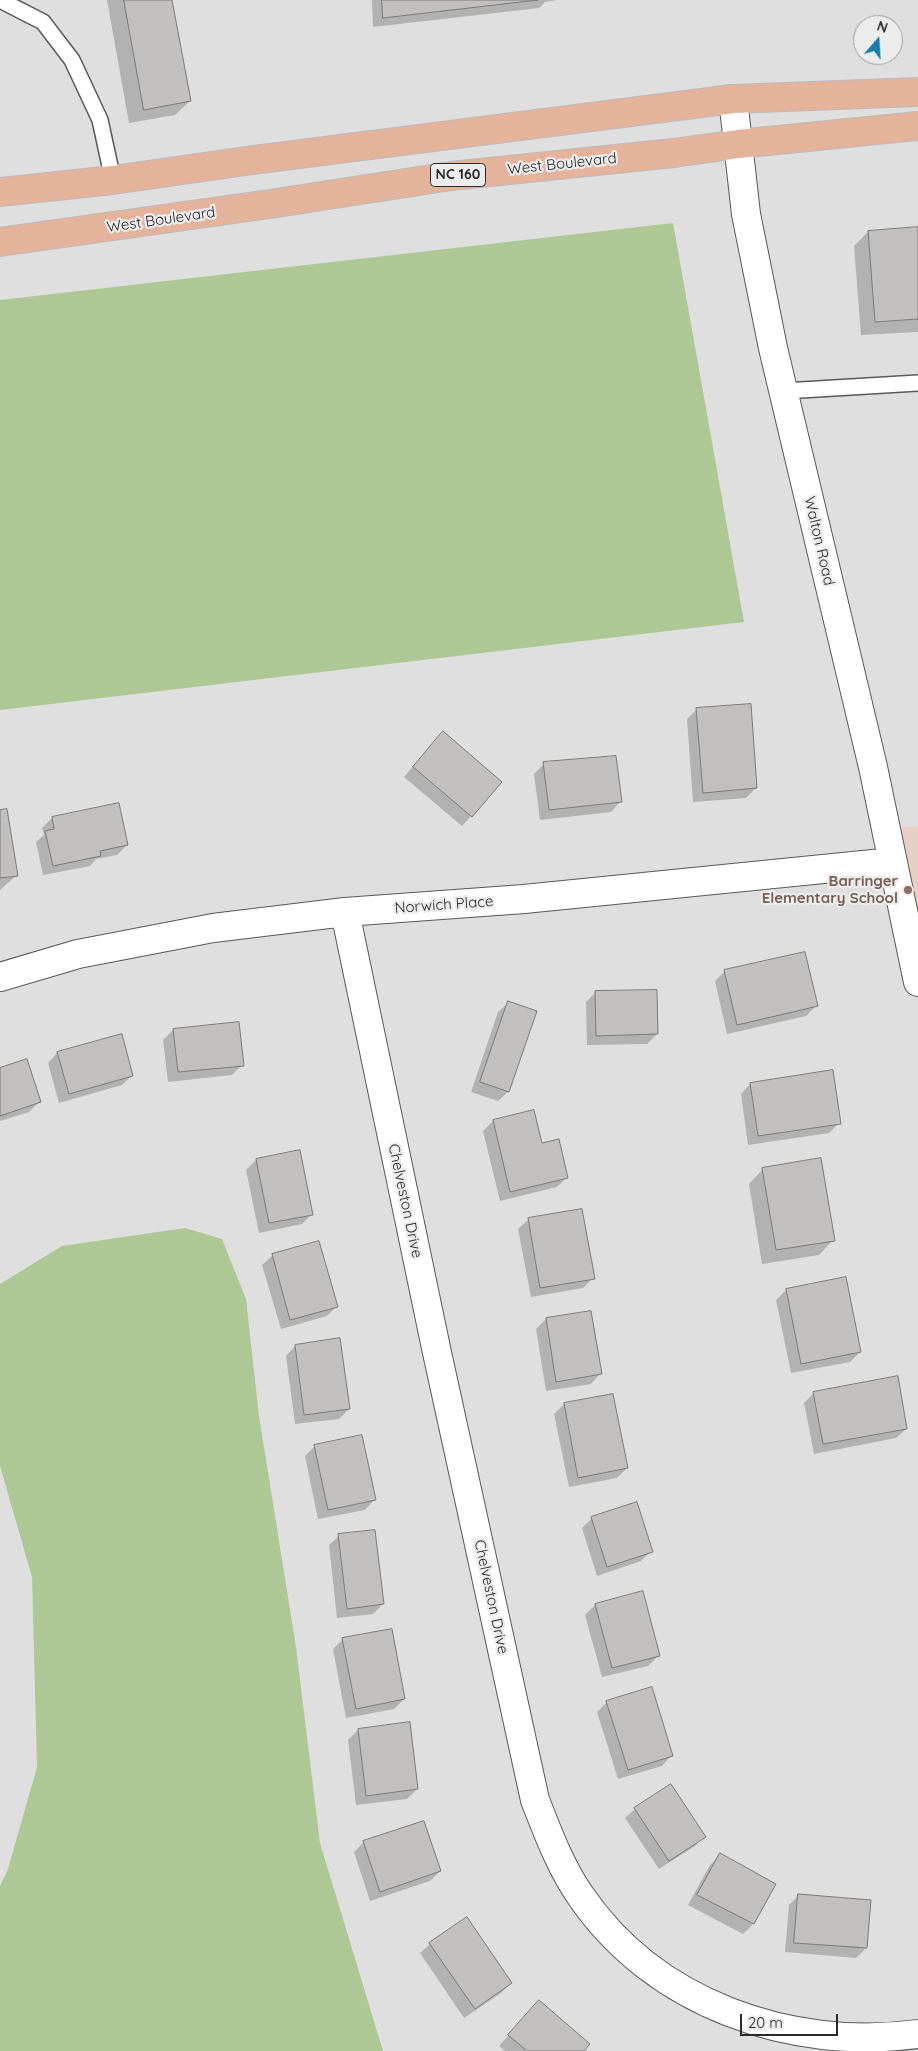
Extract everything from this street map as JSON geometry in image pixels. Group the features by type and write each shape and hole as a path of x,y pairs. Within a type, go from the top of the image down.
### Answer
{"main road":[{"path":"0,192 113,180 253,160 733,99 918,92"},
{"name":"West Boulevard","path":"0,242 451,176 918,126"}],"street":[{"name":"Walton Road","path":"733,99 746,214 784,391 871,758 893,862 914,943 918,982"},
{"name":"Norwich Place","path":"0,977 78,954 213,928 345,912 524,899 893,862"},
{"name":"Chelveston Drive","path":"345,912 436,1348 533,1790 554,1849 580,1896 614,1937 643,1963 687,1994 734,2018 787,2034 841,2040 892,2039 918,2034"}],"lane":[{"path":"0,0 43,22 72,60 100,120 113,180"},
{"path":"784,391 918,383"}],"shaded area":[{"name":"Barringer Elementary School","path":"918,826 918,984 886,829"}],"green space":[{"path":"673,223 744,622 0,710 0,300"},
{"path":"185,1228 222,1239 246,1299 259,1416 296,1647 320,1843 383,2051 0,2051 0,1886 8,1869 37,1767 32,1577 0,1466 0,1284 62,1246"}],"building":[{"path":"124,0 172,0 191,101 144,110"},
{"path":"382,0 538,0 383,18"},
{"path":"918,227 918,319 875,322 868,231"},
{"path":"751,704 757,788 703,793 696,708"},
{"path":"443,731 502,782 472,817 413,767"},
{"path":"616,756 622,802 549,810 543,762"},
{"path":"119,803 128,845 100,851 101,856 53,866 45,831 54,829 52,817"},
{"path":"7,809 18,876 0,878 0,810"},
{"path":"805,952 818,1006 737,1025 724,970"},
{"path":"657,990 658,1034 596,1036 595,991"},
{"path":"508,1001 537,1011 509,1092 480,1082"},
{"path":"239,1022 244,1066 178,1072 173,1029"},
{"path":"122,1034 133,1076 69,1094 57,1052"},
{"path":"27,1059 41,1102 0,1116 0,1068"},
{"path":"833,1070 841,1124 758,1136 750,1083"},
{"path":"534,1110 542,1143 559,1139 568,1178 510,1192 493,1120"},
{"path":"300,1150 313,1215 269,1223 256,1159"},
{"path":"821,1158 835,1241 776,1250 762,1168"},
{"path":"582,1209 595,1279 540,1288 528,1218"},
{"path":"319,1241 338,1307 290,1320 272,1254"},
{"path":"846,1277 861,1352 801,1364 786,1289"},
{"path":"591,1311 602,1374 556,1382 546,1318"},
{"path":"340,1338 350,1409 304,1415 295,1345"},
{"path":"898,1376 907,1429 823,1444 813,1392"},
{"path":"613,1394 628,1468 578,1478 564,1403"},
{"path":"362,1435 376,1500 328,1510 314,1445"},
{"path":"637,1502 653,1552 607,1567 591,1517"},
{"path":"375,1530 384,1604 347,1609 338,1534"},
{"path":"643,1591 660,1656 612,1668 595,1604"},
{"path":"392,1629 405,1699 356,1709 342,1638"},
{"path":"652,1687 673,1756 628,1770 606,1701"},
{"path":"410,1722 418,1789 366,1796 358,1729"},
{"path":"671,1784 706,1837 669,1861 634,1808"},
{"path":"424,1821 441,1871 380,1892 363,1841"},
{"path":"720,1853 776,1884 754,1924 697,1895"},
{"path":"798,1894 871,1900 867,1948 794,1943"},
{"path":"467,1917 512,1983 475,2009 429,1943"},
{"path":"539,2000 590,2044 584,2051 527,2051 508,2035"}],"place":[{"name":"Barringer Elementary School","path":"908,890"}]}
